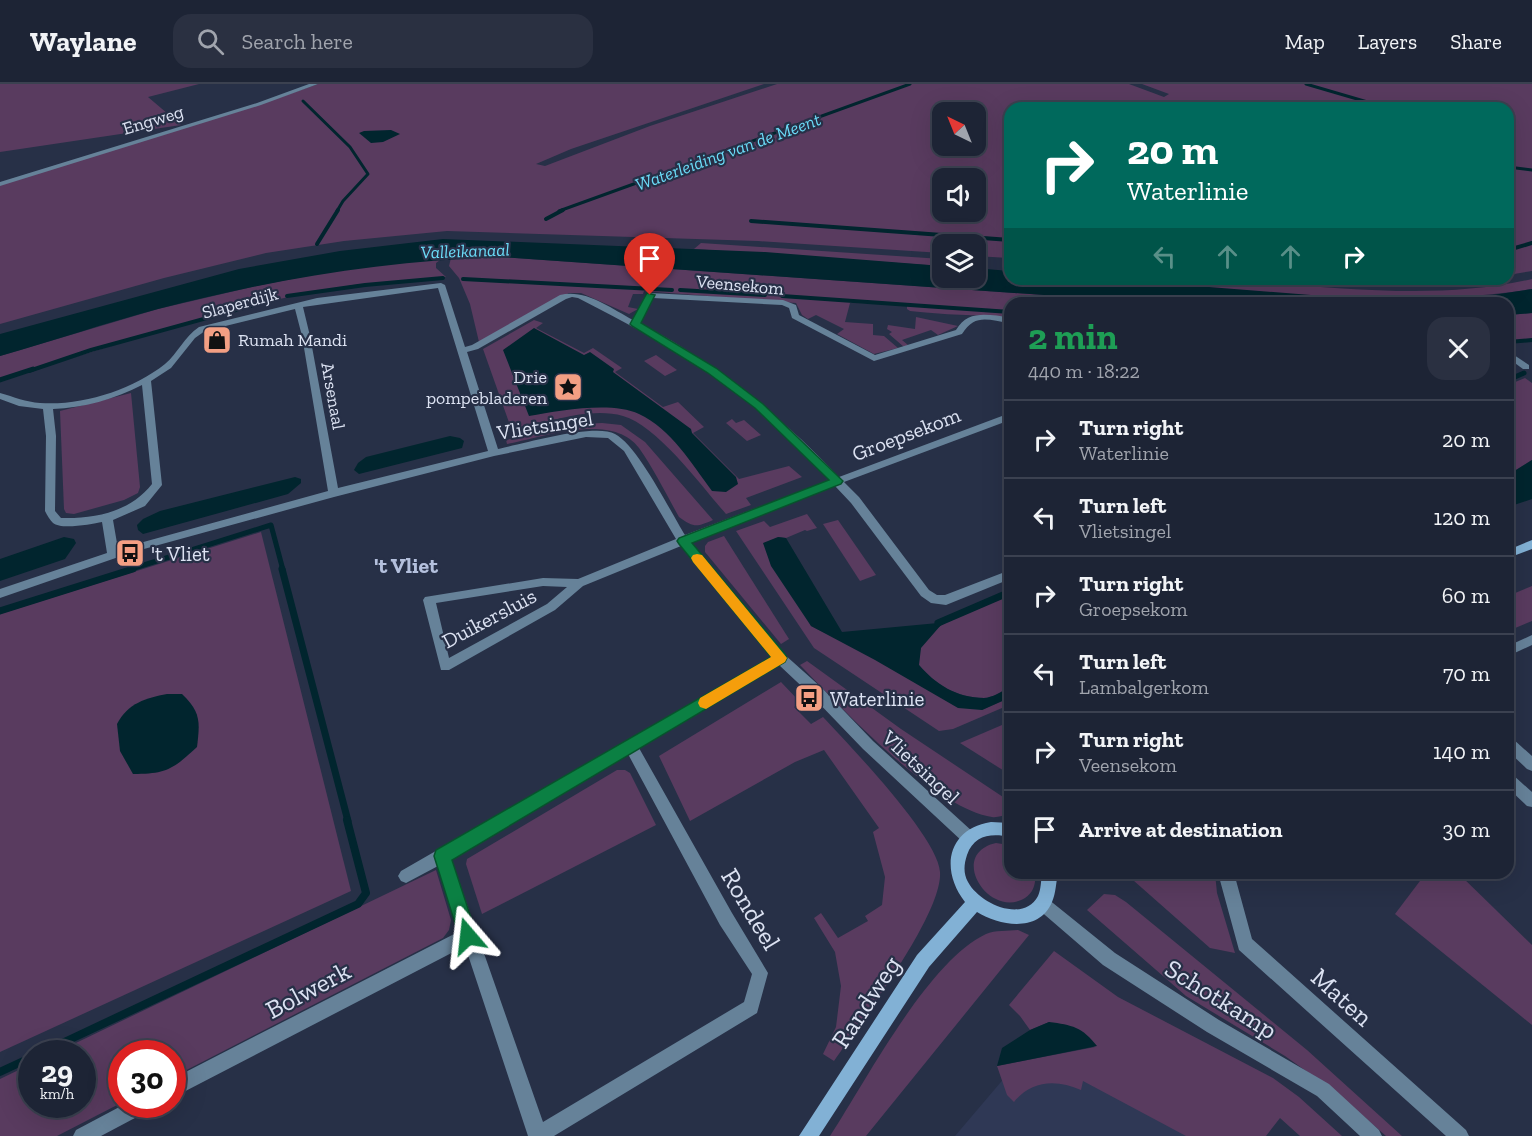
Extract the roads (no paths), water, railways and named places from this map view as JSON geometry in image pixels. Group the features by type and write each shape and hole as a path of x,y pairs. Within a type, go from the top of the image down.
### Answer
{"main road":[{"path":"1514,552 1532,544"},
{"path":"1004,829 982,830 968,837 959,851 956,868 962,886 974,903 988,912 1004,917 1020,917 1034,912 1043,904 1051,887 1050,879"},
{"name":"Randweg","path":"808,1136 923,962 974,903"}],"street":[{"name":"Engweg","path":"0,184 259,104 315,84"},
{"name":"Slaperdijk","path":"0,396 24,405 48,406 98,399 146,380 174,361 193,334 202,329 298,305 441,285 463,350"},
{"name":"Veensekom","path":"635,324 650,295 783,303 793,307 795,316 874,358 959,332 964,321 973,317 1004,320"},
{"path":"494,453 463,350 475,347 563,297 580,296 635,324 712,371 759,406 855,500 925,593 935,600 946,600 1004,576"},
{"name":"Arsenaal","path":"298,305 306,336 334,493"},
{"path":"1514,358 1526,367"},
{"path":"48,406 51,435 50,511 58,522 77,523 107,518 143,502 157,485 146,380"},
{"name":"Groepsekom","path":"683,541 1004,418"},
{"name":"Vlietsingel","path":"0,594 113,555 334,493 494,453 586,434 611,436 628,449 683,541 780,658 817,692 868,745 968,837"},
{"path":"107,518 113,555"},
{"name":"Duikersluis","path":"579,583 543,582 429,600 445,666 551,606 579,583 683,541"},
{"path":"1514,648 1532,640"},
{"path":"406,876 780,658"},
{"name":"Rondeel","path":"537,1136 751,1007 760,973 726,919 631,746"},
{"path":"1514,748 1532,765"},
{"path":"1514,784 1532,801"},
{"path":"442,856 537,1136"},
{"name":"Maten","path":"1228,879 1245,944 1460,1136"},
{"name":"Schotkamp","path":"1043,904 1109,959 1214,1026 1323,1090 1373,1136"},
{"name":"Bolwerk","path":"186,1082 468,936"},
{"path":"82,1136 117,1118"}],"water":[{"path":"391,130 400,134 383,142 371,143 359,133 364,131"},
{"name":"Valleikanaal","path":"443,239 765,252 932,265 932,287 501,257 457,259 328,273 201,298 118,320 0,356 0,334 239,269 340,251"},
{"path":"986,269 1004,271 1004,285 1184,285 1336,297 1073,297 944,288 986,288"},
{"path":"1532,289 1532,313 1514,314 1514,297 1469,297 1486,296"},
{"path":"534,328 584,355 590,352 614,369 613,372 691,429 692,433 736,477 738,484 726,492 712,491 671,438 651,421 627,410 585,408 529,416 503,350"},
{"path":"450,436 464,441 462,448 359,474 354,470 358,463 366,457"},
{"path":"1532,460 1532,499 1514,505 1514,471"},
{"path":"295,477 301,479 301,483 288,494 143,534 138,530 137,525 143,519 160,511"},
{"path":"64,537 74,539 76,543 65,559 0,581 0,559"},
{"path":"778,537 786,538 842,632 938,623 941,625 921,648 919,665 939,684 956,693 987,698 1004,691 1004,700 982,710 958,708 811,626 771,566 763,543"},
{"path":"182,694 193,706 199,724 197,747 169,769 154,773 133,774 120,751 117,724 132,706 152,697"},
{"path":"1049,1022 1076,1028 1097,1046 997,1066 1002,1048 1030,1030"}],"waterway":[{"name":"Waterleiding van de Meent","path":"559,211 910,84"},
{"path":"1306,84 1368,102"},
{"path":"303,101 350,147 368,174 343,201 337,211"},
{"path":"1514,168 1532,170"},
{"path":"317,244 338,210"},
{"name":"Waterleiding van de Meent","path":"546,219 563,210"},
{"path":"751,221 1004,240"},
{"path":"1514,248 1532,243"},
{"path":"287,296 365,285 443,278"},
{"path":"463,279 672,290"},
{"path":"680,290 765,295"},
{"path":"782,296 1004,312"},
{"path":"29,371 91,350 276,299"},
{"path":"1514,342 1532,340"},
{"path":"0,380 33,369"},
{"path":"1514,377 1524,373"},
{"path":"128,570 271,525 283,570"},
{"path":"0,611 133,569"},
{"path":"282,569 348,821"},
{"path":"938,623 1004,595"},
{"path":"69,1040 358,904 366,893 347,820"},
{"path":"0,1072 18,1064"}],"place":[{"name":"Rumah Mandi","path":"217,340"},
{"name":"Drie pompebladeren","path":"568,387"},
{"name":"'t Vliet","path":"130,553"},
{"name":"Waterlinie","path":"809,698"}],"district":[{"name":"'t Vliet","path":"406,565"}]}
